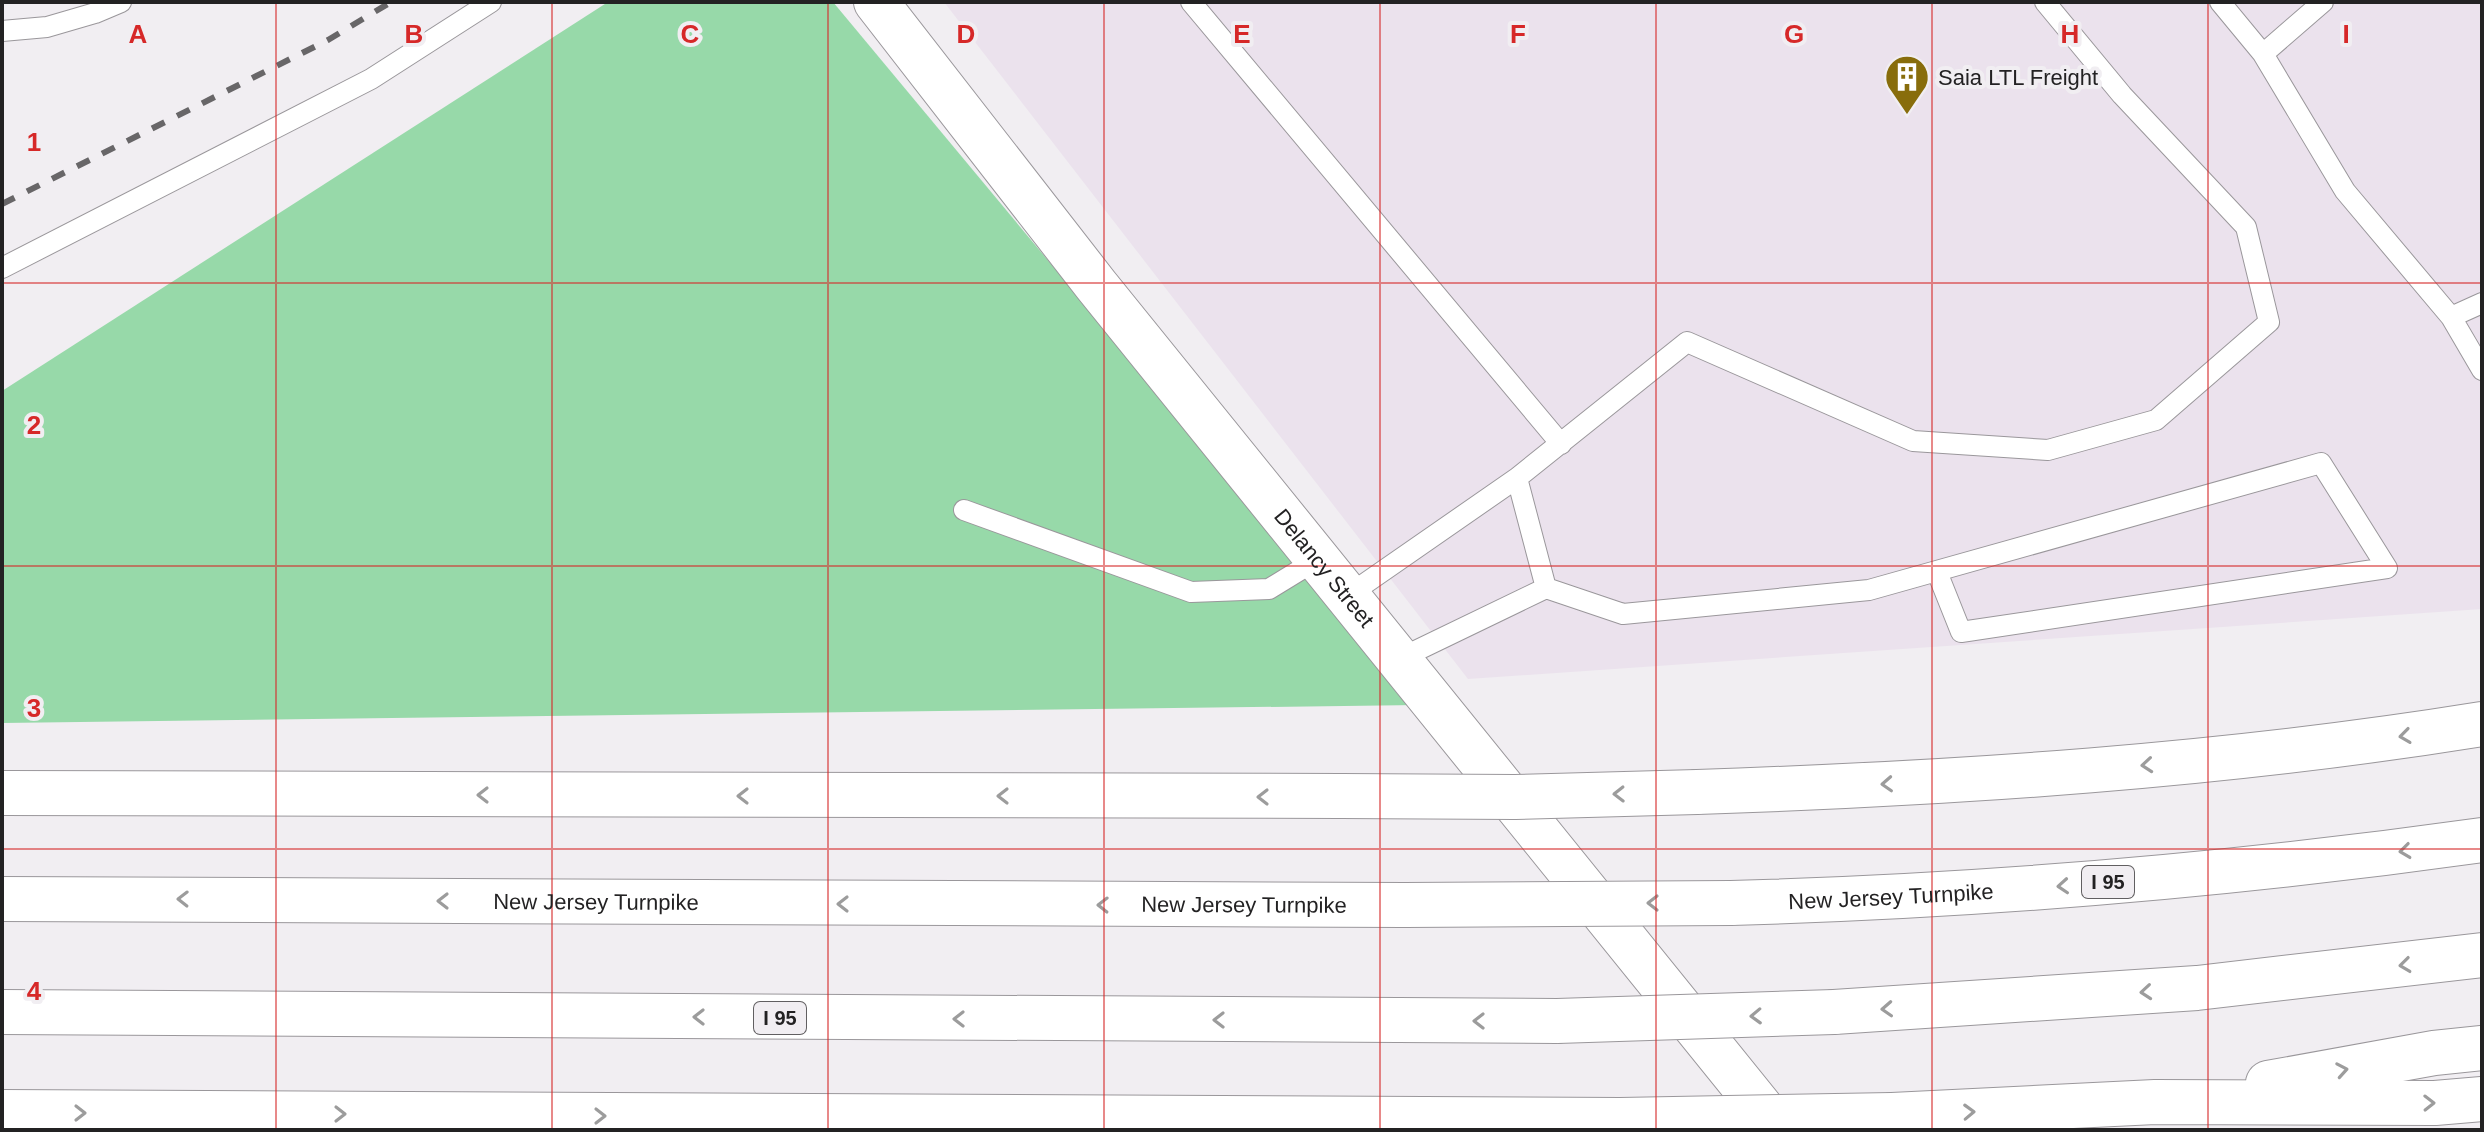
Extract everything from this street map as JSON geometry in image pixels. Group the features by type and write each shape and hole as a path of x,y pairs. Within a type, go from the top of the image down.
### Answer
{"main road":[{"name":"Delancy Street","path":"876,2 1096,285 1779,1130"},
{"path":"2,793 1515,797 1697,792 1984,779 2162,764 2337,745 2482,724"},
{"name":"New Jersey Turnpike","path":"2,899 1405,905 1731,903 1896,898 2117,882 2337,860 2482,840"},
{"name":"I 95","path":"2,1012 1557,1021 1834,1012 2197,988 2482,955"},
{"path":"2155,1102 2434,1053 2482,1048"},
{"path":"2,1112 1620,1120 1892,1115 2155,1102 2435,1103 2482,1099"}],"lane":[{"path":"2,31 47,27 121,2"},
{"path":"2,268 371,79 491,2"},
{"path":"1191,2 1561,444"},
{"path":"1347,596 1517,478 1687,342 1913,441 2048,450 2156,420 2269,322 2246,227 2122,95 2045,2"},
{"path":"2220,2 2263,54 2345,191 2451,317 2482,370"},
{"path":"2263,54 2323,2"},
{"path":"2451,317 2482,303"},
{"path":"1399,659 1546,588 1623,614 1869,590 2321,463 2387,568 1961,632 1937,572"},
{"path":"1517,478 1546,588"},
{"path":"964,510 1191,592 1269,589 1318,559"}],"shaded area":[{"path":"944,2 2482,2 2482,609 1468,679"}],"green space":[{"path":"608,2 833,2 1418,705 2,723 2,391"}],"railway":[{"path":"2,204 328,40 391,2"}],"place":[{"name":"Saia LTL Freight","path":"1907,116"}]}
